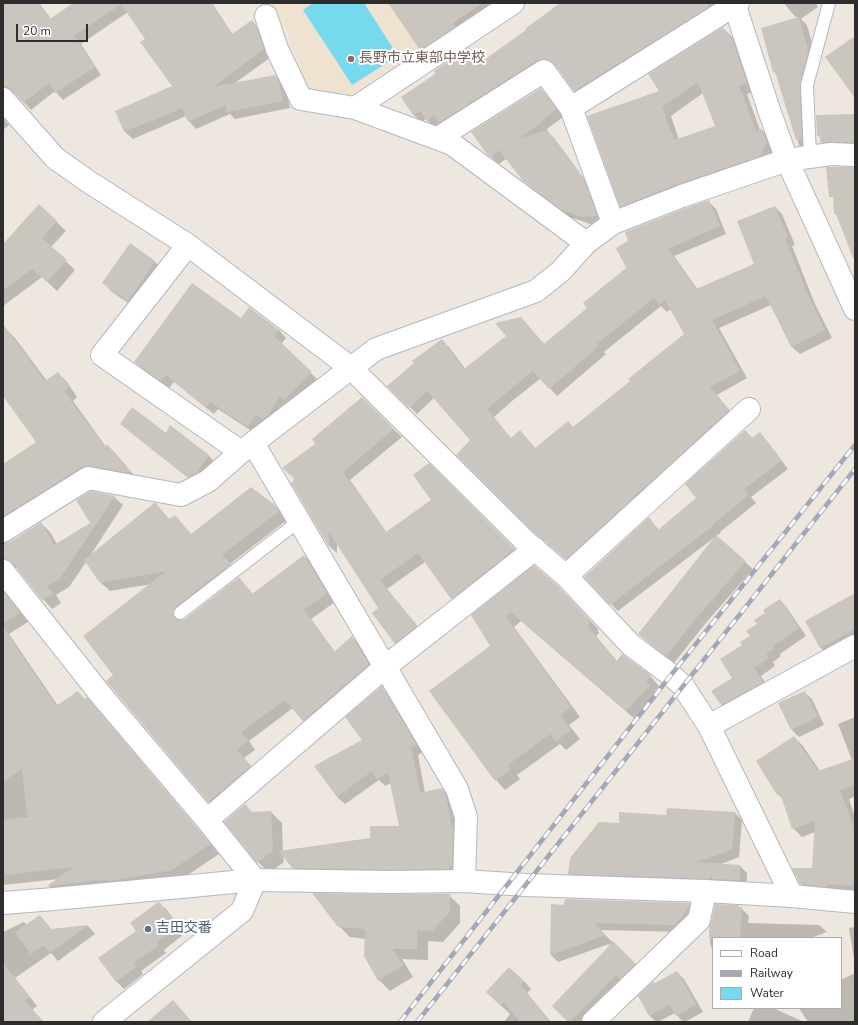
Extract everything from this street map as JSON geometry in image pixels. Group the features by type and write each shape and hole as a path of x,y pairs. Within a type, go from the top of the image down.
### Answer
{"street":[{"path":"355,108 513,3"},
{"path":"571,108 736,4 770,113 787,160 855,309"},
{"path":"266,16 277,48 301,99 355,108 452,144 586,243"},
{"path":"438,138 544,71 571,108 613,223"},
{"path":"3,99 56,158 89,182 188,245 351,368 535,549 566,576 631,645 671,675 683,686 709,726 792,896"},
{"path":"3,531 88,478 181,495 208,481 247,448 376,349 536,291 561,271 586,243 613,223 682,196 787,160 831,154 855,155"},
{"path":"188,245 102,355 247,448 300,521 457,789 466,817 464,881"},
{"path":"566,576 749,409"},
{"path":"207,820 385,667 535,549"},
{"path":"3,571 101,695 207,820 255,880"},
{"path":"709,726 855,646"},
{"path":"104,1022 242,911 255,880"},
{"path":"3,903 255,880 391,882 464,881 526,885 705,891 792,896 855,902"},
{"path":"593,1022 699,920 705,891"}],"lane":[{"path":"810,156 807,85 828,3"},
{"path":"180,613 300,521"}],"shaded area":[{"name":"長野市立東部中学校","path":"266,3 490,3 341,103 307,89 286,29"}],"water":[{"path":"313,3 364,3 398,56 352,85 303,10"}],"building":[{"path":"3,3 38,3 50,19 73,3 211,3 232,34 252,20 256,25 259,39 262,42 264,49 213,87 275,75 279,82 283,101 227,112 225,105 188,122 182,108 124,132 115,111 172,86 140,42 145,39 121,4 74,36 95,67 55,93 49,83 23,103 12,90 3,86"},
{"path":"388,3 483,3 453,23 455,27 420,50"},
{"path":"560,3 706,3 709,7 574,91 550,60 537,60 439,123 434,116 427,121 420,111 413,115 401,97 435,74 434,71 469,47 480,63"},
{"path":"799,17 808,51 800,85 802,139 796,140 775,72 773,72 761,28"},
{"path":"723,27 733,41 747,83 739,86 756,131 762,129 767,141 761,155 677,184 620,207 587,116 659,91 648,74","holes":["698,82 715,126 674,140 662,107"]},
{"path":"855,36 855,98 825,57"},
{"path":"541,88 557,109 517,140 547,130 584,179 597,216 582,217 562,210 523,181 499,150 490,157 471,132"},
{"path":"855,114 855,142 820,142 820,135 817,136 816,115"},
{"path":"826,167 855,167 855,258 853,258 836,214 834,214 833,197 829,197"},
{"path":"709,200 720,226 668,249 696,289 754,264 737,221 775,206 788,238 785,239 808,295 825,330 791,347 766,296 712,320 740,371 710,387 729,410 650,483 633,496 634,497 566,559 532,531 456,455 470,440 427,391 409,408 387,386 414,363 412,361 442,339 464,369 506,336 495,323 521,317 544,344 587,308 583,303 626,268 616,248 628,241 625,232","holes":["654,298 659,305 665,300 684,334 628,379 630,381 573,427 568,421 535,448 520,430 511,438 487,409 533,371 549,389 599,346 597,344"]},
{"path":"39,204 57,221 42,238 67,260 47,282 32,269 3,290 3,244"},
{"path":"130,243 155,261 128,301 102,283"},
{"path":"192,283 241,318 249,307 279,330 274,336 312,372 284,400 280,396 267,417 263,419 256,415 248,427 210,402 206,408 166,375 161,381 134,362"},
{"path":"3,324 45,381 58,372 69,387 64,391 71,399 70,400 105,447 107,444 131,472 130,473 90,466 82,467 3,516 3,464 36,442 3,396"},
{"path":"362,397 394,429 343,472 386,532 431,500 413,475 429,463 515,549 451,599 418,553 380,580 417,626 395,644 372,613 378,608 329,532 329,547 291,483 295,479 282,468 315,444 312,439"},
{"path":"132,407 166,433 170,425 209,455 196,473 188,478 120,424"},
{"path":"745,430 752,438 760,432 781,461 744,489 749,495 713,524 714,525 610,605 584,577 649,517 658,530 696,498 685,484"},
{"path":"251,487 275,505 279,511 222,555 230,563 230,565 175,607 173,611 174,617 178,620 185,619 239,577 252,594 304,555 327,593 304,610 334,652 352,636 369,664 303,721 285,700 241,732 248,741 237,749 251,766 208,802 106,681 113,675 83,636 166,571 100,583 84,560 154,503 156,503 169,519 175,515 191,534"},
{"path":"91,491 115,496 60,578 47,586 53,594 42,600 13,563 3,559 3,543 10,542 41,522 54,545 90,523 76,500"},
{"path":"716,535 746,561 698,616 666,656 638,634"},
{"path":"534,565 557,585 590,620 588,621 590,623 587,626 617,661 622,654 651,675 646,681 650,685 626,711 511,612 506,617 571,707 561,715 571,730 556,741 550,734 508,765 511,769 495,781 429,691 490,646 471,615"},
{"path":"3,591 20,613 3,623"},
{"path":"855,593 855,629 820,648 805,621"},
{"path":"780,599 799,628 773,646 774,648 766,654 769,658 754,668 763,682 721,705 711,691 732,678 720,659 742,645 740,642 750,636 746,631 757,624 754,620 765,613 763,610"},
{"path":"3,627 56,706 78,691 84,699 87,697 210,844 172,870 110,881 108,881 108,879 47,886 73,867 5,875 3,858 3,820 29,817 27,814 22,769 3,782"},
{"path":"382,686 416,744 411,747 420,793 442,788 445,792 453,827 452,866 450,866 450,869 391,870 292,868 279,851 370,838 370,826 399,826 388,773 377,779 372,771 337,797 314,766 362,740 345,717"},
{"path":"805,691 818,717 791,730 778,703"},
{"path":"794,736 818,771 855,758 855,785 840,790 855,831 855,866 853,886 827,884 827,887 800,884 792,868 812,868 815,821 792,829 780,793 777,795 756,761"},
{"path":"245,804 252,812 271,811 273,851 257,863 224,822"},
{"path":"667,808 735,812 732,850 696,862 740,865 740,880 712,879 712,875 709,879 568,874 570,858 599,822 619,823 619,812 666,815"},
{"path":"312,893 450,894 450,912 432,931 417,930 417,949 392,949 403,965 378,981 364,956 365,929 338,927"},
{"path":"565,899 690,903 689,907 675,925 594,923 606,935 550,955 551,904 564,905"},
{"path":"158,902 178,926 157,942 159,945 134,963 136,967 116,982 98,958 136,931 130,923"},
{"path":"715,904 739,905 739,907 742,907 740,937 709,938 709,926"},
{"path":"40,915 51,929 88,925 50,953 44,945 31,954 15,932"},
{"path":"613,941 636,964 620,979 616,975 570,1022 568,1022 552,1006"},
{"path":"3,963 30,997 25,1001 44,1022 3,1022"},
{"path":"509,967 524,981 521,985 550,1022 520,1022 504,1002 501,1006 486,992"},
{"path":"677,971 696,1004 676,1016 669,1004 649,1016 638,996 653,981 655,983"},
{"path":"173,1000 192,1022 147,1022"}],"railway":[{"path":"400,1022 671,675 855,445"},
{"path":"417,1022 855,469"}],"place":[{"name":"長野市立東部中学校","path":"351,59"},
{"name":"吉田交番","path":"148,929"}]}
